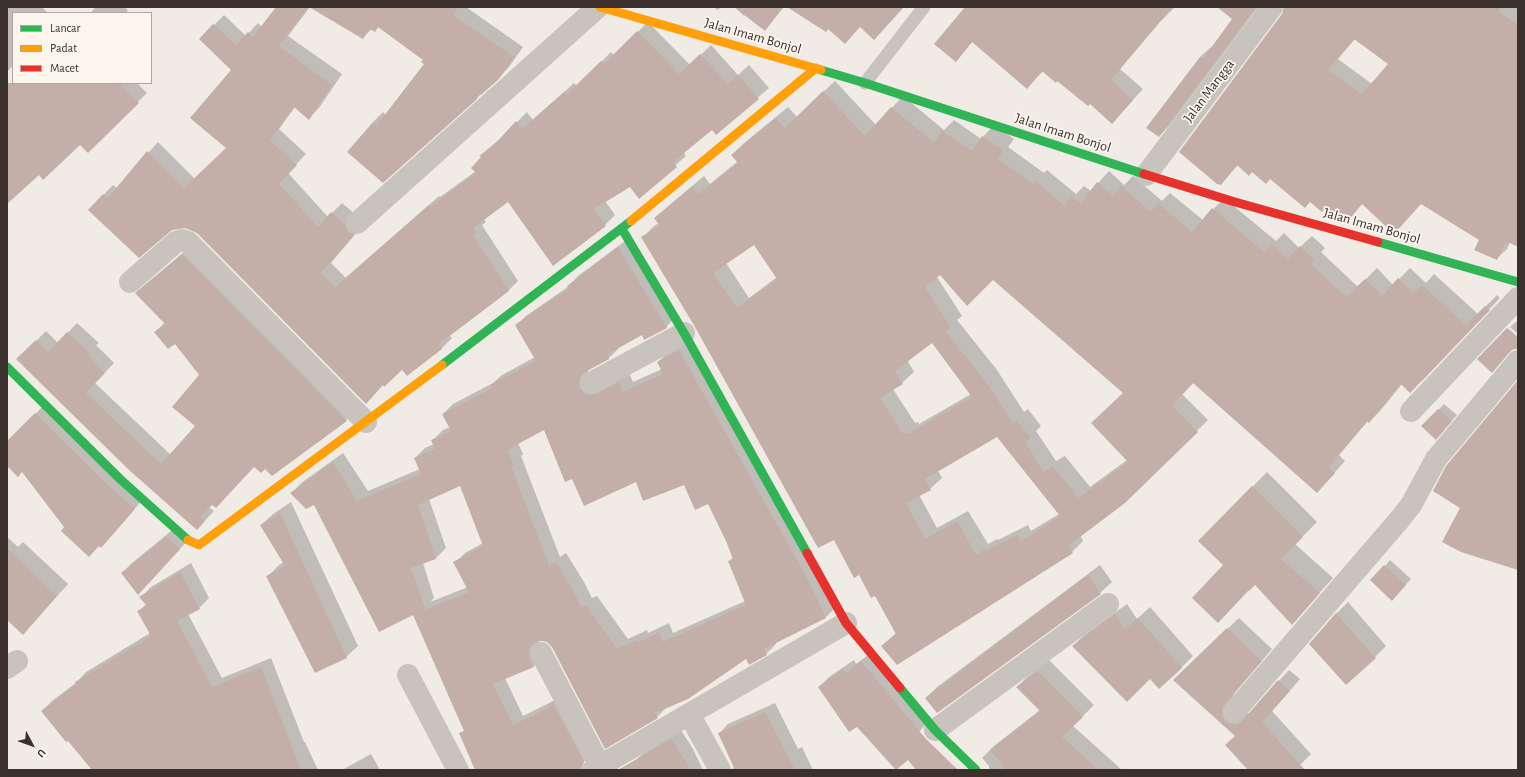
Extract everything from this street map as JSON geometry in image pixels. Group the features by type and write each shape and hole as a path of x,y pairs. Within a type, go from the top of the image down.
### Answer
{"street":[{"name":"Jalan Imam Bonjol","path":"599,7 865,83 1146,175 1234,202 1518,282"},
{"path":"357,223 599,7"},
{"name":"Jalan Mangga","path":"1146,175 1272,7"},
{"path":"7,367 120,479 187,539 199,545 366,422 622,229 816,68"},
{"path":"622,229 684,332 846,623 935,730 976,770"},
{"path":"130,282 176,242 182,240 188,242 366,422"},
{"path":"1411,411 1518,298"},
{"path":"592,384 684,332"},
{"path":"1234,712 1400,519 1410,505 1436,459 1518,361"},
{"path":"935,730 1108,604"},
{"path":"541,653 596,768 846,623"},
{"path":"408,675 458,770"},
{"path":"689,714 720,770"}],"lane":[{"path":"865,83 924,7"}],"building":[{"path":"276,7 308,7 279,46 332,85 309,120 294,107 270,140 297,165 279,184 318,227 331,212 345,224 348,232 354,235 321,273 335,287 429,205 430,207 476,173 471,168 481,157 479,156 495,144 516,121 522,129 564,92 566,95 601,61 604,64 637,31 679,74 700,54 728,84 738,75 759,99 716,135 712,130 673,162 677,167 639,199 630,187 594,209 606,226 553,266 508,202 473,228 476,232 473,235 509,291 439,344 442,349 407,376 402,370 384,387 383,385 366,404 197,233 185,228 172,230 139,258 88,210 103,194 108,198 147,151 184,188 226,148 190,118 231,70 199,39 213,24 236,45 248,32 253,37"},
{"path":"309,7 458,7 453,15 514,57 499,79 481,95 480,94 476,100 383,183 347,152 373,122 377,125 424,64 421,62 423,60 378,27 375,32 370,29 363,39"},
{"path":"734,7 783,7 765,31"},
{"path":"787,7 904,7 874,40 860,27 845,44 828,29 826,32"},
{"path":"965,7 1172,7 1111,80 1133,100 1112,124 1090,104 1088,106 1042,71 1027,89 972,42 956,62 934,44"},
{"path":"1217,7 1256,7 1159,137 1146,128 1200,57 1203,59 1232,19"},
{"path":"1284,7 1499,7 1499,12 1518,25 1518,247 1506,241 1497,260 1474,250 1479,240 1421,204 1394,234 1362,204 1348,221 1339,218 1326,207 1322,212 1310,202 1305,208 1270,179 1266,184 1252,172 1249,176 1237,165 1221,185 1217,184 1179,152 1282,14","holes":["1354,39 1388,64 1362,94 1328,70"]},
{"path":"7,83 120,84 139,103 88,153 80,145 43,180 39,175 7,204"},
{"path":"823,91 865,136 891,107 934,143 942,131 972,151 982,136 1003,150 998,159 1033,184 1035,181 1064,205 1072,197 1081,203 1097,182 1113,196 1121,186 1151,212 1158,203 1192,232 1212,208 1264,252 1272,244 1288,259 1300,246 1314,260 1311,264 1346,297 1365,279 1382,296 1398,278 1414,293 1422,285 1466,325 1485,306 1490,310 1410,393 1401,384 1369,423 1367,421 1329,467 1335,473 1317,493 1193,383 1172,406 1198,432 1125,503 1068,546 1073,553 897,665 881,646 896,634 875,596 871,598 859,575 854,578 834,540 818,548 695,327 641,237 660,226 654,218 692,187 698,194 738,163 731,155 776,118 785,128","holes":["754,245 777,279 737,308 713,273","940,275 967,306 993,280 1123,393 1091,423 1128,462 1078,498 1053,466 1044,472 1025,442 1031,438 1016,420 1013,423 986,382 946,332 951,328 925,287","932,343 972,397 907,434 906,432 903,434 880,398 903,384 895,371","997,437 1060,516 1020,542 1017,535 986,551 985,549 976,555 957,521 925,539 906,503 931,490 925,479"]},
{"path":"618,247 667,328 644,340 642,335 608,354 609,359 585,372 581,376 579,382 580,389 585,394 597,394 619,382 623,392 663,374 657,362 679,350 806,576 826,618 764,649 767,655 749,665 746,659 688,699 655,713 658,718 605,749 552,647 547,642 536,642 531,646 529,652 530,659 534,667 493,684 513,725 550,707 549,705 553,703 584,762 581,770 475,770 459,733 464,731 413,615 379,632 314,505 306,509 290,493 333,462 357,501 421,474 414,458 435,449 431,440 451,431 442,414 492,388 490,385 536,361 515,325 569,289 567,286","holes":["544,430 565,482 572,479 584,506 636,482 643,501 684,485 695,510 708,504 733,559 728,561 746,605 663,642 659,632 638,642 637,640 617,649 586,605 581,607 556,562 549,566 511,466 514,465 507,450","460,486 483,546 453,562 469,592 417,613 425,609 411,568 436,559 418,505"]},
{"path":"182,254 347,421 272,476 265,469 261,473 254,467 216,508 212,505 200,517 205,521 197,530 129,470 16,359 36,340 48,352 67,332 90,353 88,355 105,373 86,393 161,464 195,426 172,407 199,375 175,344 168,349 154,332 165,324 135,293"},
{"path":"1507,328 1518,339 1518,349 1513,349 1492,373 1477,359"},
{"path":"1518,380 1518,570 1461,552 1442,542 1460,508 1433,491 1446,466"},
{"path":"1438,409 1452,421 1436,440 1421,426"},
{"path":"35,413 111,488 135,509 101,548 99,546 89,557 61,531 64,527 22,472 18,477 7,466 7,441"},
{"path":"1252,486 1303,537 1281,559 1320,593 1292,625 1255,585 1218,623 1192,598 1223,565 1198,541"},
{"path":"280,513 347,658 315,673 266,576 285,566 260,525"},
{"path":"166,537 180,549 138,595 121,573"},
{"path":"7,548 57,596 23,635 7,620"},
{"path":"1384,565 1406,585 1392,601 1370,580"},
{"path":"180,572 200,609 177,621 212,687 261,667 301,770 92,770 68,741 66,742 41,711 76,684 75,682 151,636 137,611 147,606 139,597"},
{"path":"1088,575 1101,594 937,713 925,698"},
{"path":"1336,613 1376,658 1346,685 1309,644"},
{"path":"1115,614 1125,629 1138,618 1182,668 1159,689 1150,679 1127,702 1072,646"},
{"path":"1227,628 1262,661 1225,704 1222,710 1222,716 1226,722 1238,724 1278,680 1290,691 1262,722 1305,770 1248,770 1225,745 1235,736 1173,680"},
{"path":"861,661 925,738 958,770 916,770 908,760 896,770 857,727 849,732 818,687 843,669 846,673"},
{"path":"1038,671 1083,717 1062,737 1099,770 1006,770 990,750 1040,711 1016,687"},
{"path":"765,712 795,770 735,770 718,733"},
{"path":"671,739 691,770 618,770"}],"traffic: fast":[{"path":"821,70 1144,174"},
{"path":"442,365 631,221"},
{"path":"622,229 684,333 807,553"},
{"path":"1378,242 1518,282"},
{"path":"7,367 120,479 188,540"},
{"path":"900,688 935,730 976,770"}],"traffic: slow":[{"path":"600,7 821,70"},
{"path":"631,221 816,68"},
{"path":"188,540 199,545 442,365"}],"traffic: jam":[{"path":"1144,174 1235,202 1378,242"},
{"path":"807,553 846,623 900,688"}]}
